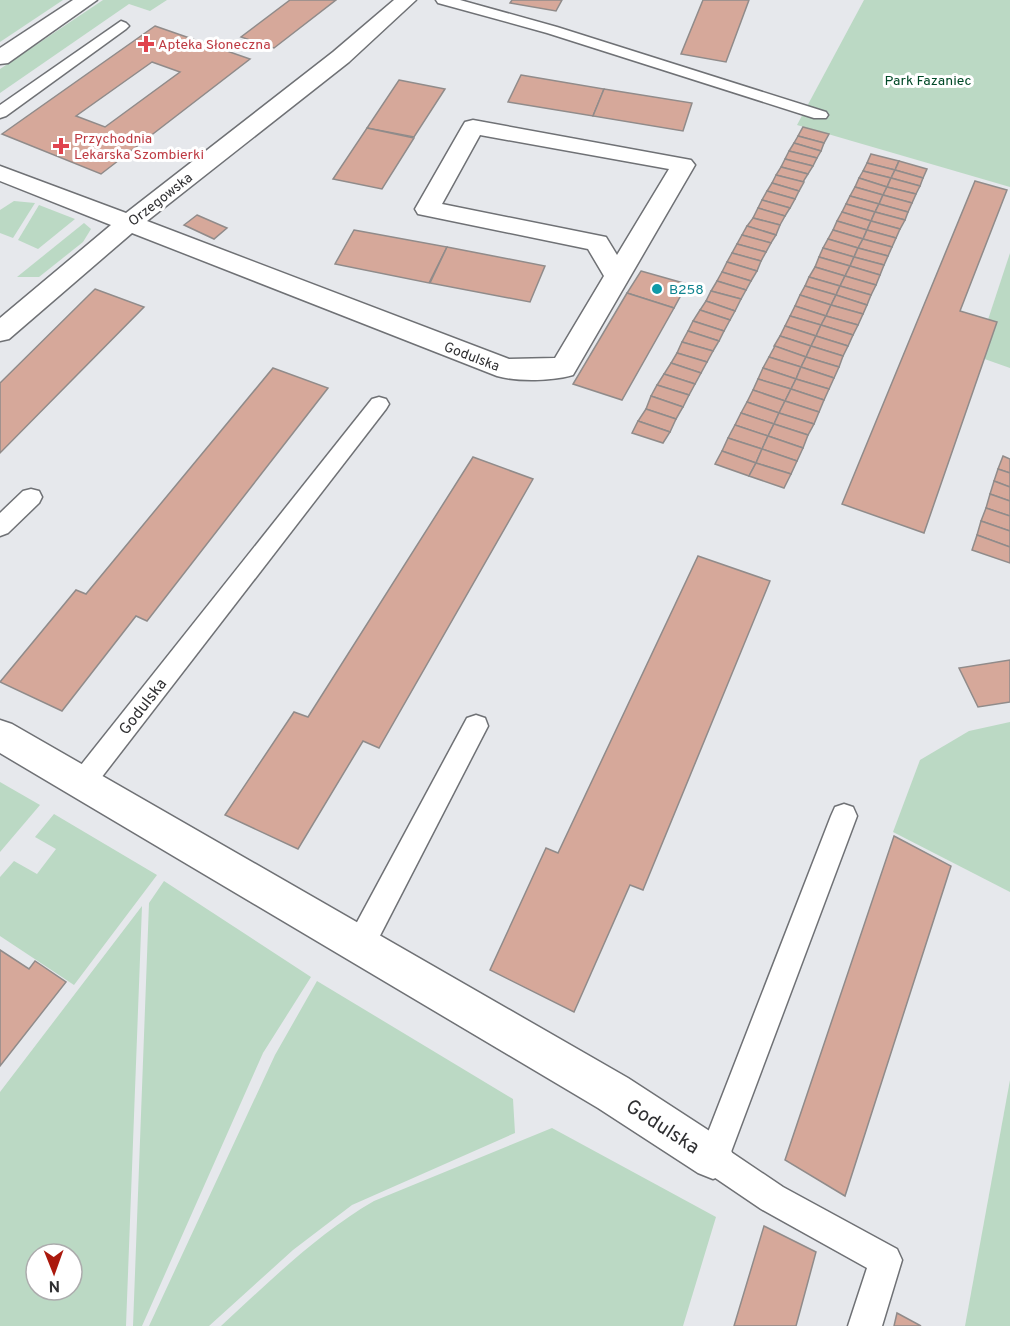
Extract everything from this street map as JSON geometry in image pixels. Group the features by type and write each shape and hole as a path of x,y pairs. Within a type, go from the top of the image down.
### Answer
{"street":[{"path":"0,58 87,0"},
{"name":"Orzegowska","path":"0,332 129,223 334,63 406,0"},
{"name":"Godulska","path":"0,172 507,369 563,368 683,165 473,127 427,209 597,243 617,276"},
{"name":"Godulska","path":"0,735 613,1094 712,1158"}],"lane":[{"path":"443,0 552,30 820,115"},
{"path":"0,113 121,26"},
{"name":"Godulska","path":"82,783 379,404"},
{"path":"0,527 31,497"},
{"path":"359,947 476,726"},
{"name":"Godulska","path":"712,1158 844,816"},
{"path":"712,1158 772,1198 886,1260 865,1326"}],"green space":[{"path":"0,0 63,0 0,42"},
{"path":"103,0 167,0 150,11 129,4 0,93 0,69"},
{"name":"Park Fazaniec","path":"864,0 1010,0 1010,187 797,125"},
{"path":"14,201 35,203 13,238 0,233 0,210"},
{"path":"39,205 75,219 38,249 18,240"},
{"path":"84,223 91,229 83,242 39,277 17,277"},
{"path":"1010,253 1010,368 976,356"},
{"path":"1010,722 1010,892 893,832 920,760 969,731"},
{"path":"0,782 40,805 0,852"},
{"path":"54,814 157,875 74,985 0,936 0,877 14,861 37,874 56,849 35,837"},
{"path":"164,881 311,977 263,1053 142,1326 133,1326 149,903"},
{"path":"142,906 126,1326 0,1326 0,1092"},
{"path":"317,981 513,1099 515,1133 352,1205 293,1250 209,1326 149,1326 275,1055"},
{"path":"1010,1080 1010,1326 965,1326"},
{"path":"552,1128 716,1217 683,1326 221,1326 313,1243 374,1201"}],"building":[{"path":"290,0 336,0 274,48 241,37"},
{"path":"512,0 562,0 556,11 510,3"},
{"path":"703,0 749,0 726,62 681,54"},
{"path":"155,26 250,59 101,174 2,134","holes":["152,62 180,72 105,127 76,116"]},
{"path":"521,75 604,89 593,116 508,102"},
{"path":"399,80 445,89 414,137 367,128"},
{"path":"604,89 692,103 683,131 593,116"},
{"path":"803,127 829,134 824,143 798,136"},
{"path":"367,128 414,138 382,189 333,179"},
{"path":"798,136 824,143 821,151 794,143"},
{"path":"794,143 821,151 817,158 789,151"},
{"path":"789,151 817,158 813,166 785,159"},
{"path":"871,154 899,161 895,170 867,163"},
{"path":"785,159 813,166 808,174 781,167"},
{"path":"899,161 927,169 923,178 895,170"},
{"path":"867,163 895,170 891,178 863,171"},
{"path":"781,167 808,174 803,182 776,175"},
{"path":"895,170 923,178 920,186 891,178"},
{"path":"863,171 891,178 887,187 859,178"},
{"path":"776,175 804,182 799,191 772,183"},
{"path":"859,178 887,187 883,195 855,187"},
{"path":"891,178 920,186 916,194 887,187"},
{"path":"975,181 1007,190 960,311 997,322 924,533 842,504"},
{"path":"772,183 799,191 795,199 767,191"},
{"path":"855,187 883,195 879,204 850,196"},
{"path":"887,187 916,194 912,203 883,195"},
{"path":"767,191 795,199 790,208 762,200"},
{"path":"883,195 912,203 908,212 879,204"},
{"path":"850,196 879,204 875,212 846,204"},
{"path":"762,200 790,208 785,216 758,208"},
{"path":"846,204 875,212 871,221 842,212"},
{"path":"879,204 908,212 905,220 875,212"},
{"path":"758,208 785,216 780,225 753,218"},
{"path":"842,212 871,221 867,230 837,221"},
{"path":"875,212 905,220 900,229 871,221"},
{"path":"197,215 227,228 214,239 184,225"},
{"path":"753,218 780,225 776,235 747,226"},
{"path":"837,221 867,230 863,239 833,230"},
{"path":"871,221 900,229 896,238 867,230"},
{"path":"747,226 776,235 771,243 742,235"},
{"path":"354,230 447,247 429,283 335,264"},
{"path":"833,230 863,239 858,248 828,239"},
{"path":"867,230 896,238 892,247 863,239"},
{"path":"742,235 771,243 766,252 737,244"},
{"path":"828,239 858,248 854,257 823,248"},
{"path":"863,239 892,247 888,256 858,248"},
{"path":"737,244 766,252 761,261 732,253"},
{"path":"447,247 545,266 530,302 430,283"},
{"path":"823,248 854,257 850,266 819,257"},
{"path":"858,248 888,256 884,265 854,257"},
{"path":"732,253 761,261 757,271 727,262"},
{"path":"819,257 850,266 845,276 815,267"},
{"path":"854,257 884,265 880,275 850,266"},
{"path":"727,262 757,271 751,281 722,272"},
{"path":"850,266 880,275 876,285 845,276"},
{"path":"815,267 845,276 840,286 809,277"},
{"name":"B258","path":"641,271 687,284 674,308 627,293"},
{"path":"722,272 751,281 746,290 717,281"},
{"path":"845,276 876,285 871,295 840,286"},
{"path":"809,277 840,286 836,295 805,286"},
{"path":"717,281 746,290 741,299 711,291"},
{"path":"805,286 836,295 831,305 800,295"},
{"path":"840,286 871,295 867,305 836,295"},
{"path":"95,289 144,307 0,453 0,383"},
{"path":"711,291 741,299 735,311 706,301"},
{"path":"627,293 674,308 622,400 573,384"},
{"path":"800,295 831,305 826,316 795,306"},
{"path":"836,295 867,305 863,314 831,305"},
{"path":"706,301 735,311 730,320 700,310"},
{"path":"831,305 863,314 858,325 826,316"},
{"path":"795,306 826,316 821,325 790,316"},
{"path":"700,310 730,320 724,331 693,321"},
{"path":"790,316 821,325 816,336 785,326"},
{"path":"826,316 858,325 853,335 821,325"},
{"path":"693,321 724,331 719,341 688,331"},
{"path":"821,325 853,335 848,346 816,336"},
{"path":"785,326 816,336 811,346 780,336"},
{"path":"688,331 719,341 713,351 682,342"},
{"path":"780,336 811,346 806,357 774,346"},
{"path":"816,336 848,346 843,356 811,346"},
{"path":"682,342 713,351 707,362 677,353"},
{"path":"775,346 806,357 801,367 769,357"},
{"path":"811,346 843,356 839,367 806,357"},
{"path":"677,353 707,362 701,373 671,363"},
{"path":"769,357 801,367 796,379 763,368"},
{"path":"806,357 839,367 834,378 801,367"},
{"path":"671,363 701,373 695,384 664,374"},
{"path":"801,367 834,378 829,389 796,379"},
{"path":"273,368 328,388 147,621 136,616 62,711 0,682 76,590 86,594"},
{"path":"763,368 796,379 791,389 758,379"},
{"path":"664,374 695,384 689,395 657,385"},
{"path":"758,379 791,389 785,401 753,390"},
{"path":"796,379 829,389 824,400 791,389"},
{"path":"657,385 689,395 683,407 651,396"},
{"path":"791,389 824,400 819,412 785,401"},
{"path":"753,390 785,401 779,413 747,402"},
{"path":"651,396 683,407 676,419 646,409"},
{"path":"785,401 819,412 814,424 779,413"},
{"path":"747,402 779,413 774,424 741,413"},
{"path":"646,409 676,419 670,432 638,421"},
{"path":"741,413 774,424 768,436 735,425"},
{"path":"779,413 814,424 808,435 774,424"},
{"path":"638,421 670,432 663,443 632,433"},
{"path":"774,424 808,435 803,448 768,436"},
{"path":"735,425 768,436 762,449 728,438"},
{"path":"768,436 803,448 797,461 762,449"},
{"path":"728,438 762,449 756,463 722,451"},
{"path":"762,449 797,461 791,474 756,463"},
{"path":"722,451 756,463 749,476 715,464"},
{"path":"1003,456 1010,459 1010,473 998,469"},
{"path":"473,457 533,479 379,748 363,741 298,849 225,815 294,712 308,717"},
{"path":"756,463 791,474 784,488 749,476"},
{"path":"998,469 1010,473 1010,487 994,481"},
{"path":"994,481 1010,487 1010,501 990,494"},
{"path":"990,494 1010,501 1010,516 986,508"},
{"path":"986,508 1010,516 1010,531 981,521"},
{"path":"981,521 1010,531 1010,547 977,535"},
{"path":"977,535 1010,547 1010,563 972,550"},
{"path":"698,556 770,581 643,890 630,885 574,1012 490,970 546,848 558,853"},
{"path":"1010,660 1010,702 978,707 959,668"},
{"path":"894,836 951,866 845,1196 785,1160"},
{"path":"0,950 29,969 35,961 66,982 0,1066"},
{"path":"764,1226 816,1252 796,1326 734,1326"},
{"path":"897,1313 921,1326 894,1326"}],"place":[{"name":"Apteka Słoneczna","path":"146,44"},
{"name":"Przychodnia Lekarska Szombierki","path":"61,146"},
{"name":"B258","path":"657,289"}]}
